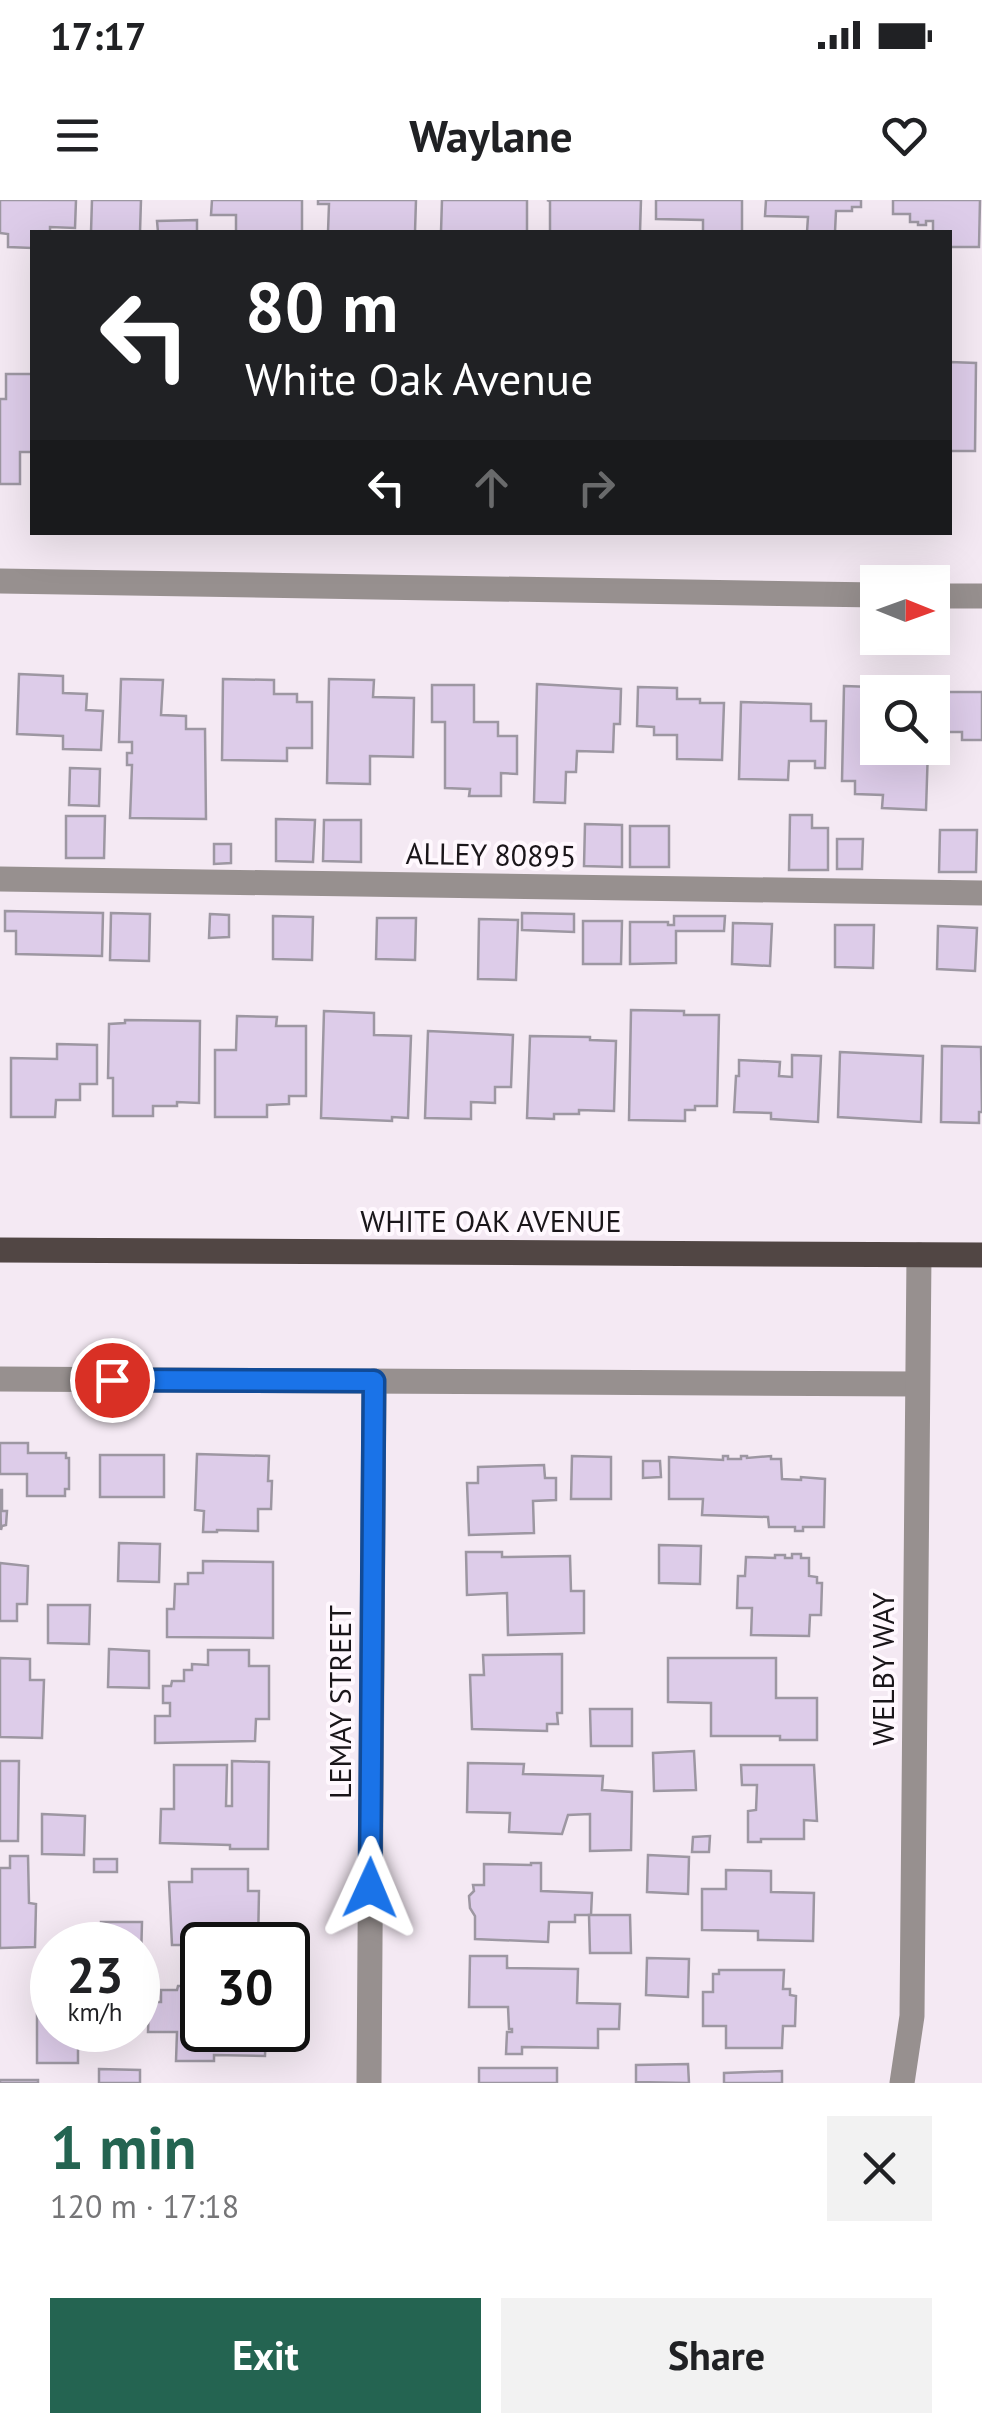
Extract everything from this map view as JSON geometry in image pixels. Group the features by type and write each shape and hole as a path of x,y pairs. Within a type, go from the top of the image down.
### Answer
{"main road":[{"name":"WHITE OAK AVENUE","path":"0,1250 982,1255"}],"street":[{"path":"0,581 860,595"},
{"path":"950,596 982,596"},
{"name":"ALLEY 80895","path":"0,879 982,893"},
{"name":"WELBY WAY","path":"902,2083 912,2016 919,1255"},
{"path":"0,1379 917,1384"},
{"name":"LEMAY STREET","path":"369,2083 374,1381"}],"building":[{"path":"0,200 76,200 75,228 30,230 30,248 8,247 8,234 0,233"},
{"path":"92,200 141,200 140,230 91,230"},
{"path":"212,200 302,200 302,230 236,230 236,215 211,215"},
{"path":"318,200 416,200 415,230 328,230 329,204 318,204"},
{"path":"442,200 527,200 527,230 441,230"},
{"path":"547,200 641,200 640,230 550,230"},
{"path":"656,200 742,200 742,230 703,230 703,220 656,219"},
{"path":"766,200 861,200 861,207 852,207 852,211 836,211 835,230 807,230 808,217 765,216"},
{"path":"893,200 980,200 979,247 952,247 952,230 933,230 933,221 918,225 910,222 910,214 893,214"},
{"path":"197,220 197,230 158,230 157,221"},
{"path":"952,362 976,363 975,451 952,451"},
{"path":"6,374 30,374 30,452 20,452 20,484 0,484 0,399 6,399"},
{"path":"19,674 63,676 63,693 87,694 86,710 103,711 101,750 63,749 63,736 17,734"},
{"path":"121,679 163,680 161,715 186,716 186,729 205,729 206,819 130,818 132,765 127,765 127,753 132,753 132,742 119,742"},
{"path":"223,679 274,680 274,694 297,694 297,702 312,702 312,748 287,748 287,761 222,760"},
{"path":"329,679 374,680 373,697 414,698 413,757 370,756 370,784 327,783"},
{"path":"537,684 621,689 620,724 614,724 613,752 577,751 576,772 566,772 565,803 534,802"},
{"path":"432,685 474,685 474,722 498,722 498,736 517,736 517,774 501,773 501,796 469,796 470,789 445,788 445,722 432,722"},
{"path":"844,686 860,687 860,765 927,765 926,810 882,808 883,795 855,794 855,781 842,781"},
{"path":"638,687 677,688 677,699 724,703 722,760 677,759 677,735 654,735 654,727 637,726"},
{"path":"950,692 982,692 982,740 962,740 962,732 950,732"},
{"path":"741,702 811,704 811,721 826,721 825,768 815,768 815,761 789,761 788,780 739,779"},
{"path":"70,768 100,769 99,806 69,805"},
{"path":"790,815 812,815 812,828 828,828 828,870 789,870"},
{"path":"66,816 105,816 104,858 66,858"},
{"path":"276,819 315,820 313,862 276,861"},
{"path":"324,820 361,820 361,862 323,861"},
{"path":"585,824 622,825 622,867 584,866"},
{"path":"630,826 669,826 669,867 630,867"},
{"path":"940,830 977,830 976,872 939,872"},
{"path":"837,839 863,839 862,869 837,869"},
{"path":"214,844 231,844 231,863 214,864"},
{"path":"5,911 103,913 102,956 16,954 16,931 5,931"},
{"path":"111,913 150,914 149,961 110,960"},
{"path":"522,913 574,914 574,932 522,930"},
{"path":"210,914 229,915 229,937 209,938"},
{"path":"273,916 313,917 312,960 273,959"},
{"path":"674,916 725,916 724,931 676,931 676,963 630,964 630,922 674,925"},
{"path":"377,918 416,918 415,960 376,959"},
{"path":"479,919 518,920 516,980 478,979"},
{"path":"583,921 622,921 621,964 583,964"},
{"path":"733,923 772,924 770,966 732,964"},
{"path":"835,925 874,925 873,968 835,967"},
{"path":"938,926 977,928 975,971 937,969"},
{"path":"631,1010 719,1015 717,1106 685,1110 685,1121 629,1120"},
{"path":"324,1011 374,1013 374,1035 411,1036 408,1118 321,1118"},
{"path":"237,1016 277,1017 276,1026 306,1026 306,1096 289,1096 289,1104 267,1105 267,1117 215,1117 215,1050 236,1050"},
{"path":"125,1020 200,1021 199,1103 153,1106 153,1116 113,1116 113,1078 108,1078 109,1024"},
{"path":"428,1031 513,1035 511,1087 495,1087 495,1103 471,1102 471,1119 425,1118"},
{"path":"530,1036 616,1041 614,1111 579,1110 579,1114 554,1114 554,1119 527,1118"},
{"path":"57,1044 97,1045 97,1084 80,1084 80,1100 56,1100 55,1117 11,1117 11,1058 57,1059"},
{"path":"942,1046 981,1047 979,1123 941,1122"},
{"path":"840,1052 923,1056 921,1122 838,1117"},
{"path":"792,1055 821,1056 818,1122 771,1119 771,1113 734,1112 739,1060 780,1062 779,1076 792,1077"},
{"path":"0,1443 28,1443 28,1453 66,1453 69,1489 65,1489 65,1496 27,1496 27,1474 0,1474"},
{"path":"197,1454 269,1456 271,1509 258,1509 258,1531 203,1532 204,1511 195,1510"},
{"path":"100,1455 164,1455 164,1497 100,1497"},
{"path":"572,1456 611,1457 611,1499 571,1499"},
{"path":"723,1456 771,1456 781,1459 782,1479 825,1479 824,1527 795,1531 795,1527 769,1527 768,1517 702,1515 703,1499 669,1499 669,1457 723,1460"},
{"path":"643,1461 660,1461 661,1477 643,1478"},
{"path":"544,1465 545,1478 556,1478 556,1500 533,1501 534,1533 469,1535 467,1483 478,1483 478,1467"},
{"path":"0,1490 2,1511 7,1511 6,1525 1,1530"},
{"path":"119,1543 160,1544 159,1582 118,1581"},
{"path":"659,1545 701,1546 700,1584 659,1583"},
{"path":"466,1552 502,1552 502,1557 570,1556 571,1591 584,1591 584,1633 508,1635 507,1593 467,1595"},
{"path":"792,1554 809,1558 809,1576 822,1583 821,1615 810,1615 809,1636 751,1635 752,1608 737,1608 738,1576 745,1576 746,1557 792,1558"},
{"path":"203,1561 273,1562 273,1638 167,1637 167,1609 174,1609 175,1584 188,1584 188,1573 203,1573"},
{"path":"0,1563 28,1566 27,1604 17,1604 17,1621 0,1621"},
{"path":"48,1605 90,1605 89,1644 48,1643"},
{"path":"109,1649 149,1651 149,1688 108,1687"},
{"path":"208,1650 249,1650 249,1666 269,1666 269,1719 256,1719 255,1741 155,1743 155,1716 170,1716 170,1703 163,1703 163,1686 184,1681 184,1670 192,1670 192,1664 208,1665"},
{"path":"562,1654 562,1713 557,1713 558,1724 547,1724 547,1731 472,1729 470,1675 484,1675 483,1655"},
{"path":"0,1658 30,1659 30,1680 44,1680 42,1738 0,1737"},
{"path":"668,1658 776,1658 776,1698 817,1698 817,1740 711,1736 711,1703 668,1702"},
{"path":"590,1709 632,1709 632,1746 591,1746"},
{"path":"694,1751 696,1790 654,1791 653,1753"},
{"path":"0,1761 19,1761 18,1841 0,1841"},
{"path":"232,1761 269,1762 268,1849 160,1843 161,1809 174,1809 174,1765 227,1765 226,1806 232,1806"},
{"path":"468,1763 524,1764 523,1774 603,1776 602,1790 632,1792 631,1850 590,1851 590,1814 568,1815 562,1834 509,1832 510,1813 467,1812"},
{"path":"741,1765 814,1765 817,1821 804,1820 804,1839 748,1842 748,1811 756,1810 757,1785 742,1785"},
{"path":"42,1814 85,1816 84,1855 42,1854"},
{"path":"710,1836 709,1852 692,1852 693,1837"},
{"path":"648,1855 689,1857 688,1894 647,1892"},
{"path":"10,1856 28,1856 29,1903 36,1904 36,1922 30,1922 30,1947 0,1948 0,1868 10,1868"},
{"path":"94,1859 117,1859 117,1872 94,1872"},
{"path":"541,1863 541,1891 592,1893 591,1915 575,1915 575,1922 549,1922 548,1942 475,1939 475,1916 469,1896 473,1885 484,1885 484,1864"},
{"path":"192,1869 248,1869 248,1891 259,1891 258,1922 180,1922 180,1945 172,1945 169,1882 192,1882"},
{"path":"726,1870 771,1871 771,1892 814,1893 813,1941 758,1940 758,1931 702,1930 702,1889 726,1889"},
{"path":"589,1915 630,1915 631,1953 590,1953"},
{"path":"470,1956 507,1956 507,1968 578,1969 577,2003 620,2004 619,2029 598,2029 598,2048 522,2047 522,2054 506,2054 507,2032 512,2032 508,2007 469,2007"},
{"path":"647,1958 689,1959 688,1997 646,1995"},
{"path":"719,1970 784,1970 783,1989 790,1989 790,1995 796,1996 795,2026 783,2026 782,2048 726,2048 726,2026 703,2026 703,1992 713,1992 713,1974 719,1974"},
{"path":"180,1986 180,2052 265,2052 265,2056 214,2055 214,2061 176,2061 177,2032 160,2032 160,2002 161,1990 177,1990"},
{"path":"37,2052 78,2052 78,2063 37,2063"},
{"path":"688,2064 689,2083 636,2082 636,2065"},
{"path":"479,2068 557,2068 557,2083 479,2083"},
{"path":"99,2069 140,2070 140,2083 99,2083"},
{"path":"782,2071 782,2083 724,2083 724,2073"},
{"path":"38,2080 38,2083 0,2083"}],"route":[{"path":"112,1380 374,1381 370,1888"}]}
